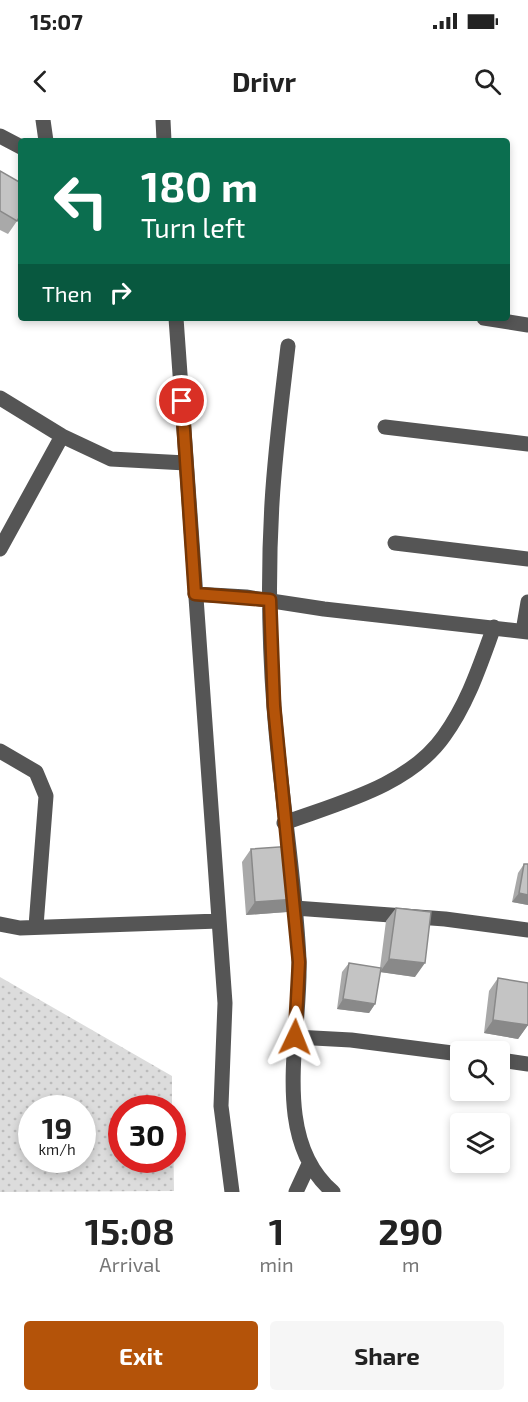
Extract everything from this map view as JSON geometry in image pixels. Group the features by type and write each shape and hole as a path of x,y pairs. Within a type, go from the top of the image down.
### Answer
{"street":[{"path":"43,120 46,138"},
{"path":"163,120 164,138"},
{"path":"0,136 18,145"},
{"path":"176,321 225,1003 221,1106 227,1190"},
{"path":"500,321 528,326"},
{"path":"288,346 272,503 270,600 274,706 284,823 296,908 299,962 295,1037 297,1117 301,1147 309,1164 333,1192"},
{"path":"0,398 62,436 111,459 186,463"},
{"path":"385,427 528,444"},
{"path":"0,549 62,436"},
{"path":"395,543 528,559"},
{"path":"195,594 270,600 526,632 528,602"},
{"path":"284,823 378,787 414,765 444,738 471,691 494,627"},
{"path":"0,751 36,772 46,796 36,926"},
{"path":"296,908 445,919 528,930"},
{"path":"0,924 20,928 219,921"},
{"path":"295,1037 351,1040 450,1053"},
{"path":"510,1061 528,1064"},
{"path":"296,1192 309,1164"}],"shaded area":[{"path":"0,977 172,1076 172,1095 108,1095 108,1173 174,1173 174,1191 0,1192"}],"building":[{"path":"0,171 18,181 18,219 17,221 0,211"},
{"path":"293,846 297,899 255,902 251,849"},
{"path":"524,864 528,864 528,895 519,893"},
{"path":"396,908 431,912 425,963 389,959"},
{"path":"349,963 381,968 375,1004 343,999"},
{"path":"498,978 528,983 528,1025 493,1020"}],"route":[{"path":"182,401 195,594 270,600 274,706 284,823 296,908 299,962 295,1037"}]}
